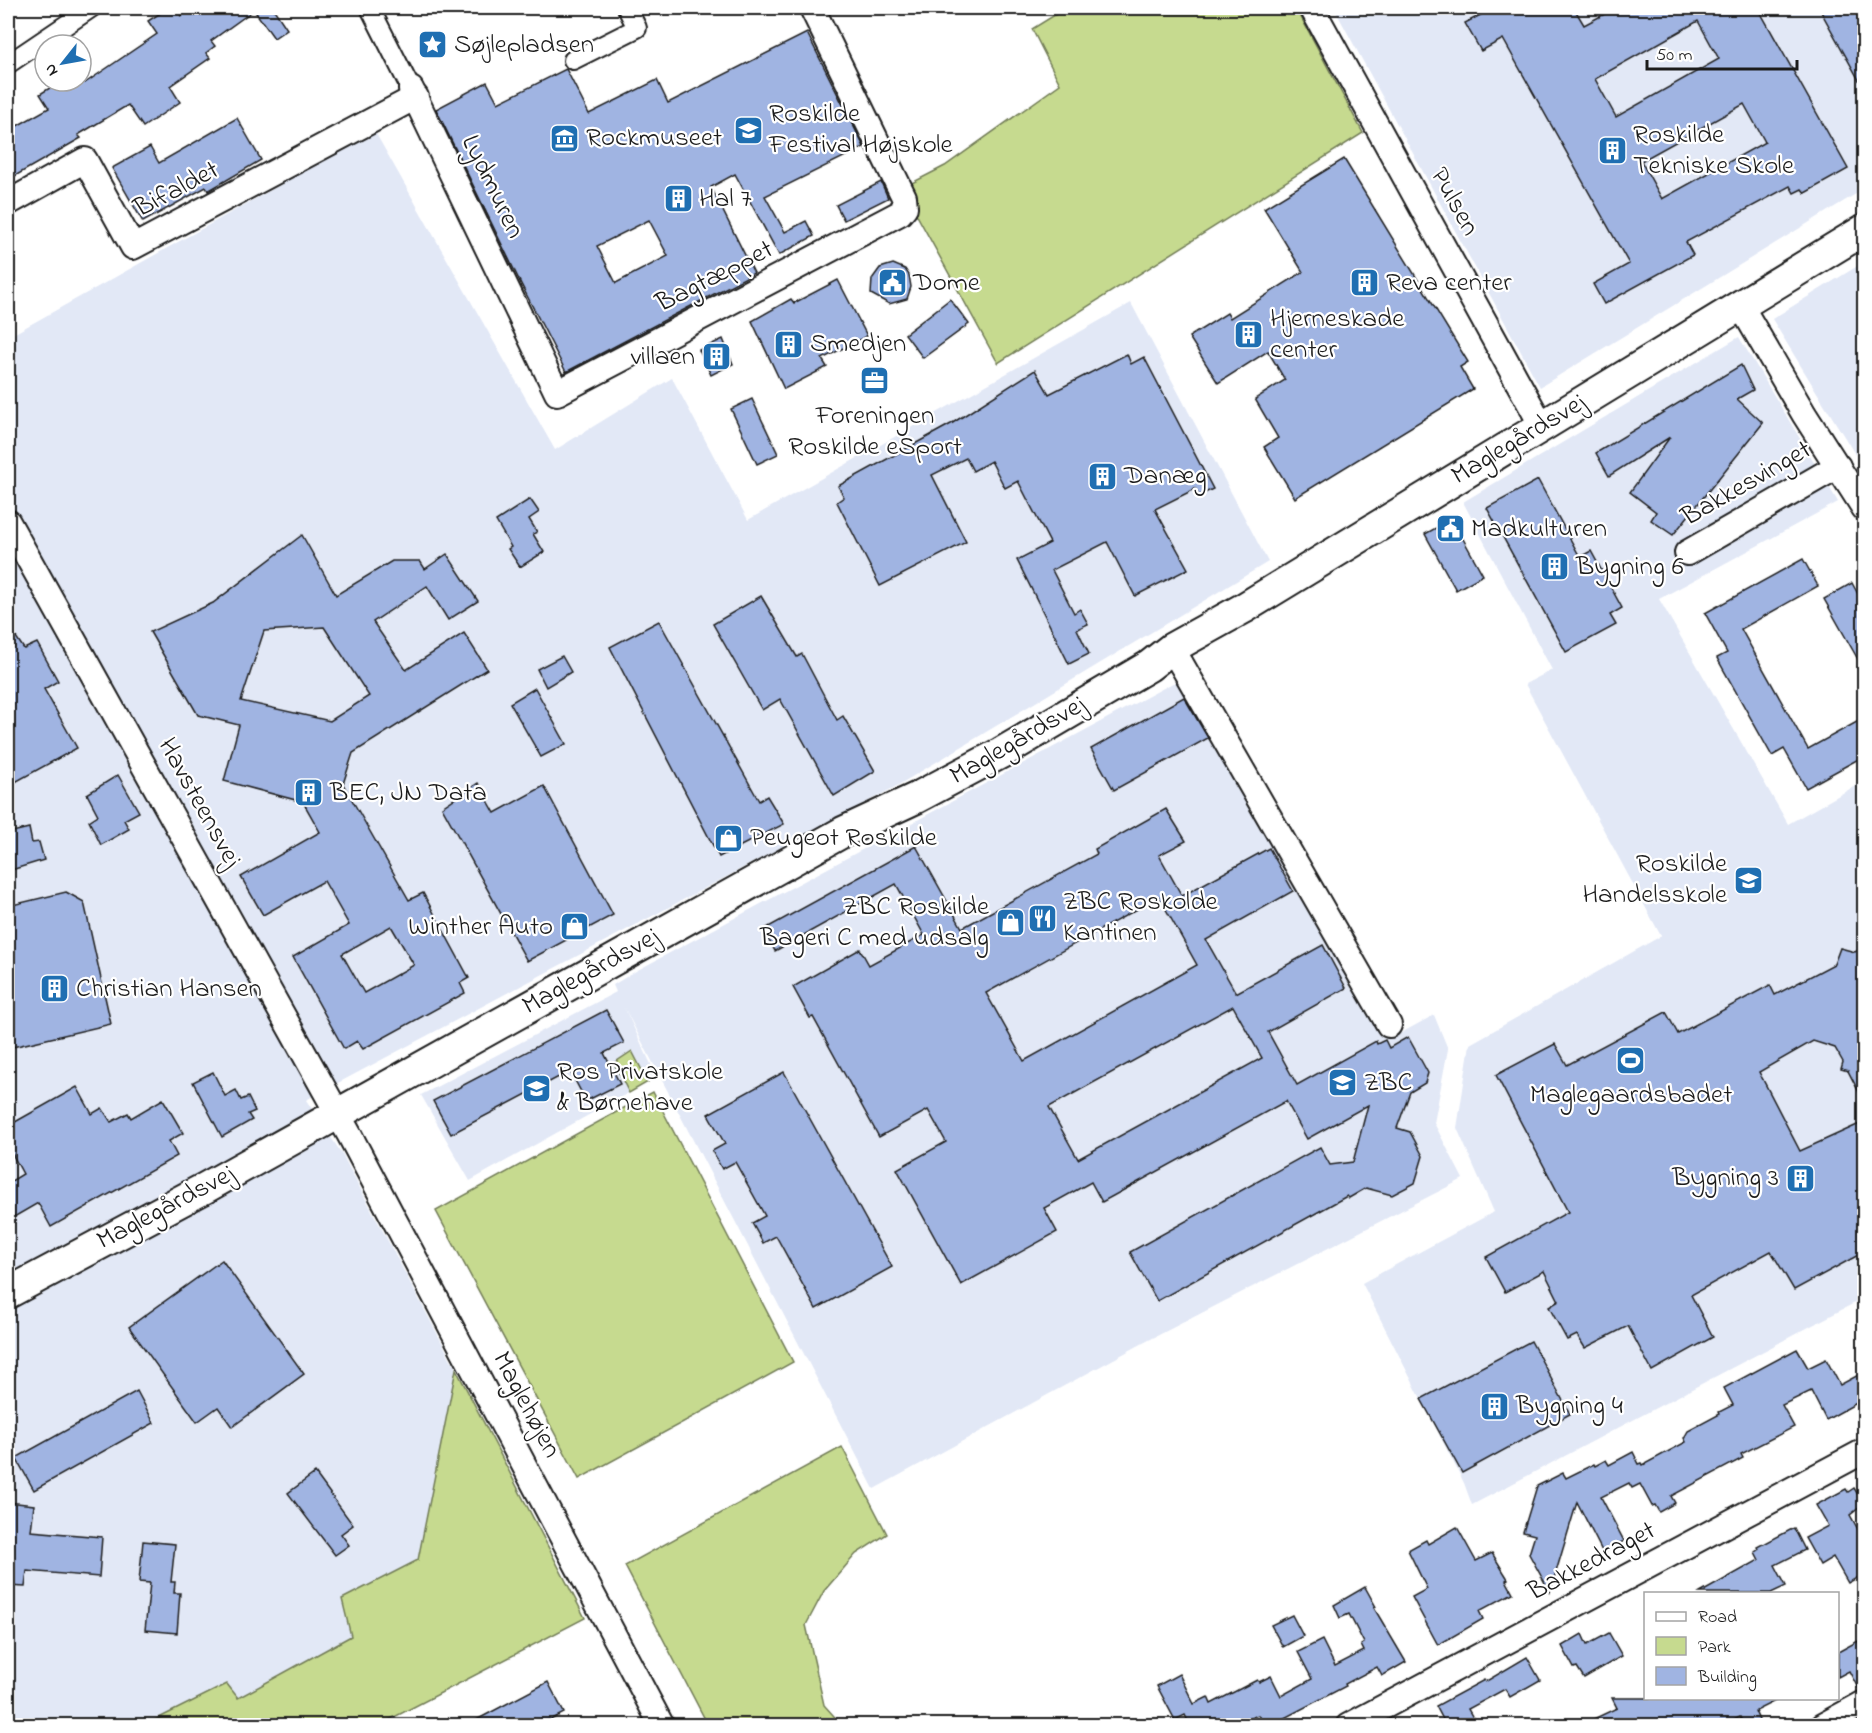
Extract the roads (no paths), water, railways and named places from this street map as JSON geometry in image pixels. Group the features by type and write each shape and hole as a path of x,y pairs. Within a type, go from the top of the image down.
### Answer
{"street":[{"path":"8,64 91,8"},
{"name":"Lydmuren","path":"370,8 557,393"},
{"path":"573,60 637,28 627,8"},
{"name":"Bagtæppet","path":"557,393 900,213 905,207 904,197 812,8"},
{"name":"Pulsen","path":"1312,8 1542,426"},
{"name":"Bifaldet","path":"8,203 85,160 133,247 413,93"},
{"name":"Maglegårdsvej","path":"8,1293 205,1188 843,832 916,798 1001,753 1149,666 1172,648 1244,608 1864,230"},
{"name":"Bakkesvinget","path":"1741,306 1864,508"},
{"name":"Bakkesvinget","path":"1687,553 1838,466"},
{"name":"Havsteensvej","path":"8,522 338,1113"},
{"path":"1172,648 1389,1025"},
{"name":"Maglehøjen","path":"338,1113 662,1725"},
{"name":"Bakkedraget","path":"1348,1725 1864,1451"},
{"path":"1822,1725 1864,1703"}],"place":[{"name":"Søjlepladsen","path":"433,45"},
{"name":"Roskilde Festival Højskole","path":"748,130"},
{"name":"Rockmuseet","path":"565,138"},
{"name":"Roskilde Tekniske Skole","path":"1612,151"},
{"name":"Hal 7","path":"678,199"},
{"name":"Dome","path":"892,283"},
{"name":"Reva center","path":"1365,283"},
{"name":"Hjerneskade center","path":"1249,335"},
{"name":"Smedjen","path":"789,344"},
{"name":"villaen","path":"716,357"},
{"name":"Foreningen Roskilde eSport","path":"875,381"},
{"name":"Danæg","path":"1103,476"},
{"name":"Madkulturen","path":"1450,529"},
{"name":"Bygning 6","path":"1555,567"},
{"name":"BEC, JN Data","path":"309,793"},
{"name":"Peugeot Roskilde","path":"729,838"},
{"name":"Roskilde Handelsskole","path":"1748,880"},
{"name":"ZBC Roskolde Kantinen","path":"1042,918"},
{"name":"ZBC Roskilde Bageri C med udsalg","path":"1010,923"},
{"name":"Winther Auto","path":"574,927"},
{"name":"Christian Hansen","path":"55,989"},
{"name":"Maglegaardsbadet","path":"1631,1060"},
{"name":"ZBC","path":"1343,1083"},
{"name":"Ros Privatskole & Børnehave","path":"536,1088"},
{"name":"Bygning 3","path":"1800,1178"},
{"name":"Bygning 4","path":"1495,1406"}]}
